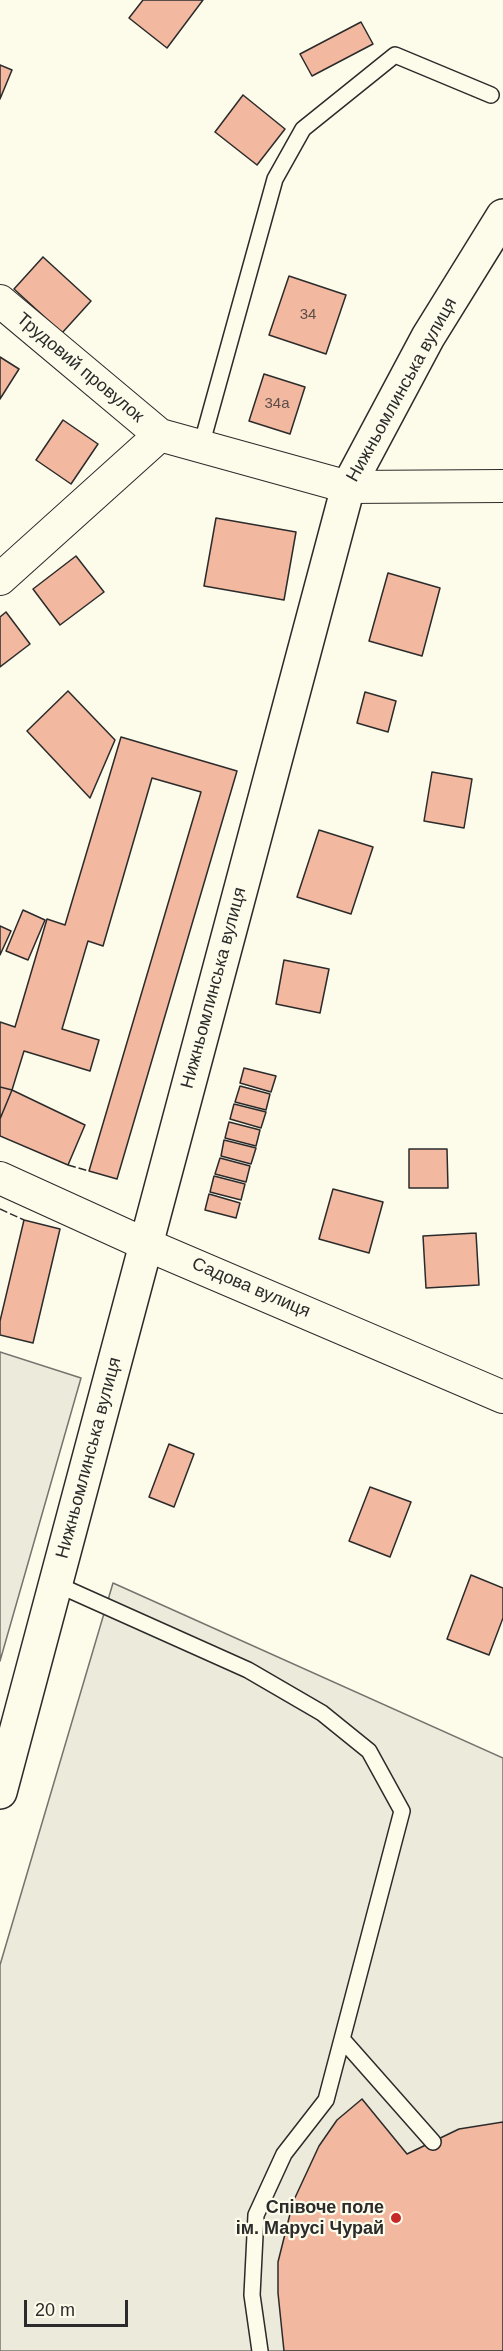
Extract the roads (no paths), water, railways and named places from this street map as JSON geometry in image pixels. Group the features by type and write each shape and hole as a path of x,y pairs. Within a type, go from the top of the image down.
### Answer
{"main road":[{"name":"Нижньомлинська вулиця","path":"0,1792 348,487 428,337 503,216"}],"street":[{"name":"Трудовий провулок","path":"0,301 160,435"},
{"path":"0,579 160,435 348,487 503,486"},
{"name":"Садова вулиця","path":"0,1178 145,1244 503,1397"}],"lane":[{"path":"201,447 275,179 303,129 395,55 491,95"},
{"path":"56,1584 248,1670 322,1713 369,1751 402,1811 326,2100 284,2154 256,2215 252,2295 260,2351"},
{"path":"342,2039 433,2142"}],"place":[{"name":"Співоче поле ім. Марусі Чурай","path":"396,2218"}]}
